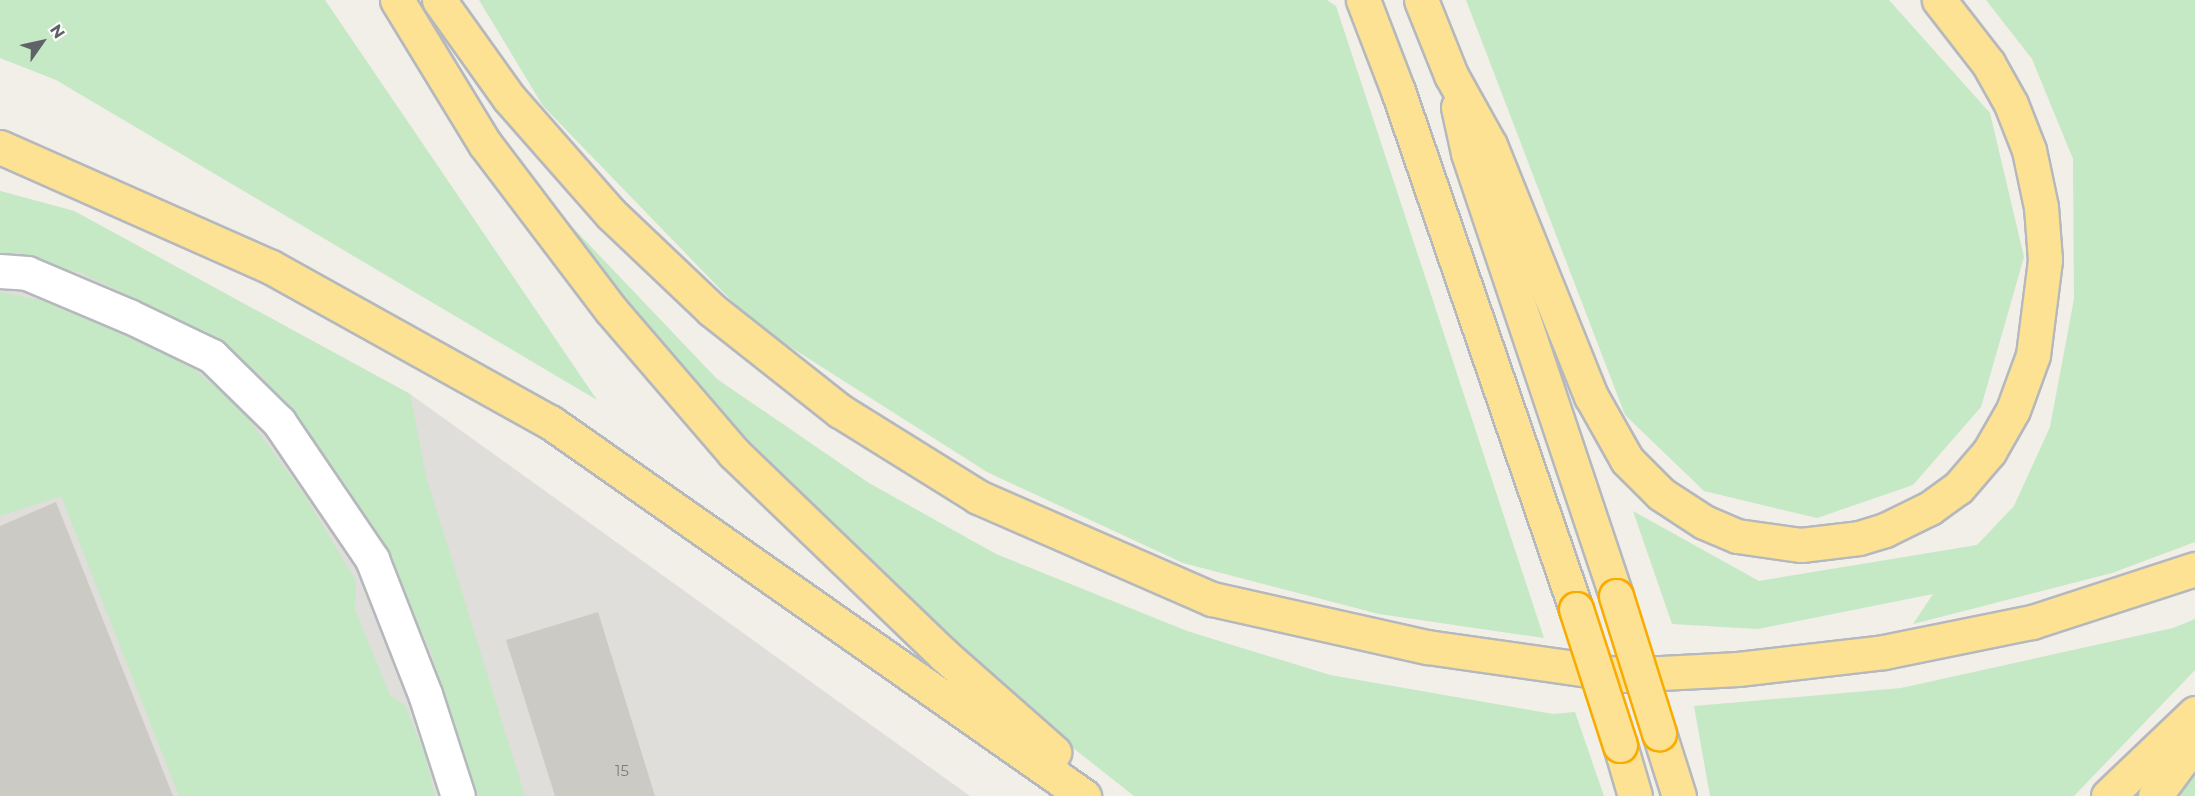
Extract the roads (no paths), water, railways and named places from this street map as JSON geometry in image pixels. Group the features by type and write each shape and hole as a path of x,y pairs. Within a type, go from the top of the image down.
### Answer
{"highway":[{"path":"397,0 485,144 611,310 734,453 944,655 1104,796"},
{"path":"439,0 509,98 611,214 711,310 840,411 978,497 1212,599 1426,646 1623,675 1738,669 1884,652 2032,622 2195,569"},
{"path":"1363,0 1398,90 1576,609 1635,796"},
{"path":"1421,1 1452,75 1490,145 1591,396 1627,460 1661,494 1704,522 1767,542 1826,543 1885,530 1930,508 1958,488 1989,452 2013,411 2033,355 2045,260 2041,207 2029,150 1988,63 1939,0"},
{"path":"1452,75 1468,153 1616,596 1678,796"},
{"path":"0,147 272,267 550,422 1084,796"},
{"path":"942,695 1058,796"},
{"path":"2108,796 2195,713"},
{"path":"2155,796 2195,742"}],"lane":[{"path":"0,270 27,273 212,356 279,422 372,559 425,694 458,796"}]}
